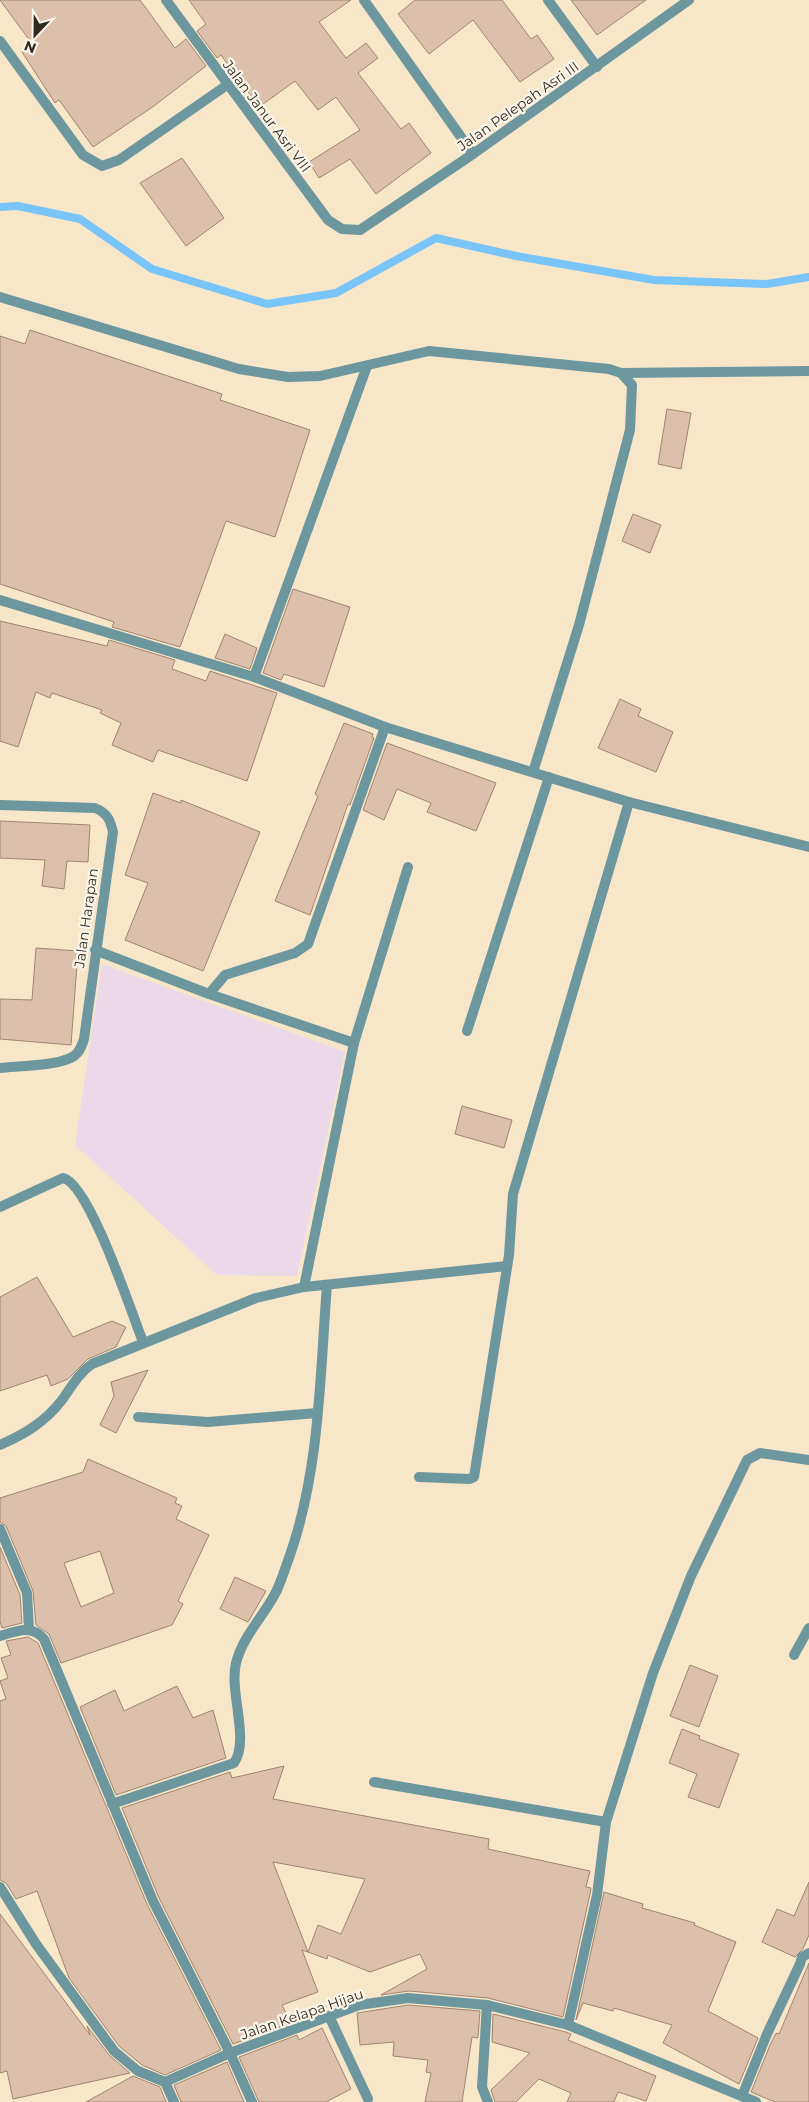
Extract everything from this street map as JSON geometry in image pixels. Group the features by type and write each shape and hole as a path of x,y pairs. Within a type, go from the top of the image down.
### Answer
{"street":[{"name":"Jalan Janur Asri VIII","path":"166,0 328,220 342,229 360,230"},
{"path":"364,0 473,154"},
{"path":"548,0 597,67"},
{"name":"Jalan Pelepah Asri III","path":"360,230 473,154 689,0"},
{"path":"0,41 83,155 102,166 119,160 227,85"},
{"path":"0,297 239,370 288,377 320,376 429,351 600,368 621,373 809,372"},
{"path":"254,677 367,366"},
{"path":"533,772 579,625 630,430 632,385 621,373"},
{"path":"0,600 254,677 385,727 629,802 809,847"},
{"path":"209,994 226,975 295,953 308,944 385,727"},
{"path":"466,1031 549,777"},
{"path":"419,1476 469,1479 474,1477 507,1266 513,1194 629,802"},
{"name":"Jalan Harapan","path":"0,805 94,808 105,812 111,822 112,832 84,1039 80,1049 75,1056 62,1061 0,1068"},
{"path":"304,1287 354,1043 408,867"},
{"path":"95,950 209,994 354,1043"},
{"path":"0,1207 63,1178 72,1182 94,1215 143,1342"},
{"path":"0,1445 24,1434 42,1422 62,1400 79,1374 92,1364 256,1298 304,1287 507,1266"},
{"path":"112,1804 226,1766 234,1762 239,1755 240,1739 232,1678 245,1641 276,1591 291,1552 309,1481 328,1285"},
{"path":"138,1417 208,1422 317,1413"},
{"path":"568,2025 597,1895 606,1822 653,1673 691,1576 746,1460 760,1453 809,1460"},
{"path":"0,1529 27,1593 29,1629"},
{"path":"794,1655 809,1628"},
{"path":"0,1636 29,1629 39,1633 44,1639 153,1901 230,2053 252,2102"},
{"path":"374,1782 606,1822"},
{"path":"0,1887 36,1944 114,2051 138,2072 165,2082 174,2102"},
{"path":"742,2096 767,2034 802,1957 809,1953"},
{"name":"Jalan Kelapa Hijau","path":"165,2082 230,2053 359,2005 408,1998 487,2005 568,2025 756,2102"},
{"path":"487,2005 482,2087 488,2102"},
{"path":"329,2016 368,2099"}],"shaded area":[{"path":"102,964 345,1052 297,1276 217,1275 75,1145"}],"building":[{"path":"0,0 140,0 175,48 186,39 206,66 154,106 93,147 59,100 55,103 22,52 33,45"},
{"path":"189,0 351,0 319,22 346,58 366,43 378,58 358,73 401,129 409,123 431,153 376,194 350,159 319,178 309,162 360,130 336,97 318,110 295,81 259,107 221,55 217,58 197,31 206,24"},
{"path":"415,0 502,0 531,39 537,35 554,59 520,82 473,20 429,54 398,14"},
{"path":"571,0 646,0 597,35"},
{"path":"182,158 224,218 186,246 140,183"},
{"path":"30,330 222,394 220,400 310,430 275,537 226,521 180,647 112,627 114,622 0,584 0,336 25,344"},
{"path":"667,409 691,413 681,469 658,464"},
{"path":"633,514 661,525 650,553 622,541"},
{"path":"293,589 350,607 324,687 284,674 281,680 263,673"},
{"path":"0,621 107,646 109,640 175,660 172,669 206,681 210,671 277,693 247,781 158,750 153,762 112,745 121,723 100,713 102,710 52,693 50,698 36,692 18,747 0,741"},
{"path":"225,634 257,648 250,669 215,658"},
{"path":"620,699 641,709 638,716 673,732 656,772 598,748"},
{"path":"344,723 373,734 372,737 374,738 350,805 348,804 310,915 275,901 318,796 315,794"},
{"path":"387,743 496,783 476,831 427,812 431,803 397,789 384,820 363,810"},
{"path":"153,793 181,803 181,800 260,832 203,971 125,940 148,883 125,875"},
{"path":"0,821 90,825 88,862 67,861 64,889 42,886 45,860 0,858"},
{"path":"36,948 78,951 71,1045 0,1039 0,999 32,1000"},
{"path":"462,1106 512,1120 504,1148 455,1134"},
{"path":"37,1277 73,1337 112,1321 126,1327 116,1347 88,1359 68,1379 51,1386 47,1375 0,1391 0,1297"},
{"path":"148,1370 116,1433 100,1425 114,1396 111,1382"},
{"path":"88,1459 177,1498 175,1503 182,1506 176,1519 209,1535 178,1601 183,1604 172,1625 61,1663 49,1634 36,1625 33,1591 6,1526 0,1522 0,1498 83,1472","holes":["100,1551 114,1593 81,1607 64,1563"]},
{"path":"0,1547 20,1595 22,1623 2,1628 0,1622"},
{"path":"235,1577 266,1591 248,1622 220,1609"},
{"path":"28,1637 38,1643 147,1904 221,2050 165,2075 142,2065 119,2046 69,1978 37,1891 16,1899 6,1883 0,1880 0,1701 6,1699 0,1681 8,1678 1,1658 11,1655 6,1641"},
{"path":"690,1665 718,1676 699,1727 670,1716"},
{"path":"177,1686 193,1718 213,1710 226,1758 116,1795 80,1707 115,1690 124,1711"},
{"path":"682,1729 700,1736 699,1739 739,1754 719,1808 688,1797 697,1774 669,1763"},
{"path":"284,1766 273,1799 489,1839 488,1849 590,1871 586,1887 591,1888 590,1894 563,2017 488,1998 409,1991 381,1995 427,1969 420,1954 370,1972 328,1955 327,1959 302,1950 318,1992 282,2005 291,2023 233,2044 159,1898 122,1808 230,1772 232,1778","holes":["273,1862 365,1879 341,1934 318,1925 308,1952"]},
{"path":"809,1882 809,1935 803,1949 795,1957 762,1942 777,1909 794,1916"},
{"path":"604,1892 643,1904 642,1908 695,1923 694,1925 736,1942 708,2011 758,2038 739,2084 663,2043 672,2025 614,2008 613,2011 583,2003 576,2020"},
{"path":"0,1914 90,2035 87,2026 109,2055 130,2073 13,2099 7,2071 0,2073"},
{"path":"809,1963 809,2102 775,2102 751,2092 770,2045 776,2033 779,2034"},
{"path":"408,2005 480,2011 478,2038 472,2037 462,2102 425,2102 431,2073 426,2072 428,2060 393,2056 394,2042 360,2045 357,2013"},
{"path":"493,2014 566,2032 571,2034 568,2040 656,2076 646,2101 618,2092 614,2102 567,2102 571,2093 539,2079 516,2102 495,2102 491,2090 530,2053 492,2042"},
{"path":"322,2028 351,2089 326,2102 259,2102 239,2057 297,2035 299,2040"},
{"path":"227,2062 244,2102 181,2102 174,2085"},
{"path":"133,2076 160,2087 166,2102 86,2102"}],"waterway":[{"path":"0,207 18,206 80,219 152,269 267,304 336,293 436,238 516,256 654,280 767,284 809,277"}]}
